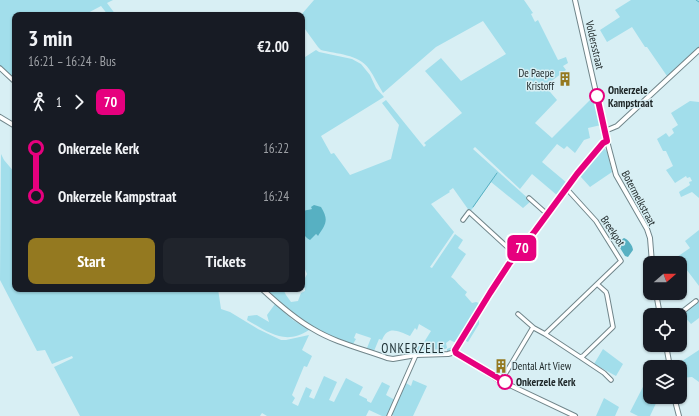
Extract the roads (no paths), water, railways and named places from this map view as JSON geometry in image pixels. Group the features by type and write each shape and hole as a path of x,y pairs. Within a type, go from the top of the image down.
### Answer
{"street":[{"name":"Voldersstraat","path":"575,0 607,141"},
{"path":"605,131 617,126 699,50"},
{"path":"0,68 12,79"},
{"path":"0,117 12,124"},
{"path":"266,292 302,323 314,330 334,339 390,359 416,355 448,354 455,352 490,293 516,255 586,162 603,143 607,141"},
{"name":"Botermelkstraat","path":"607,141 616,175 647,229 650,238 651,256"},
{"name":"Breekpot","path":"545,334 621,261 596,221 566,188"},
{"path":"529,198 547,214"},
{"path":"463,220 469,212 516,255"},
{"path":"580,357 583,356 613,327 606,292 597,284"},
{"path":"687,308 696,301"},
{"path":"518,314 534,328 604,373 612,380"},
{"path":"501,381 534,328"},
{"path":"455,352 501,381 575,416"},
{"path":"389,416 416,355"},
{"path":"675,404 678,416"}],"waterway":[{"path":"473,207 497,173"}],"place":[{"name":"De Paepe Kristoff","path":"565,79"},
{"name":"Onkerzele Kampstraat","path":"597,96"},
{"name":"Dental Art View","path":"501,366"},
{"name":"Onkerzele Kerk","path":"505,382"}],"district":[{"name":"ONKERZELE","path":"413,348"}]}
